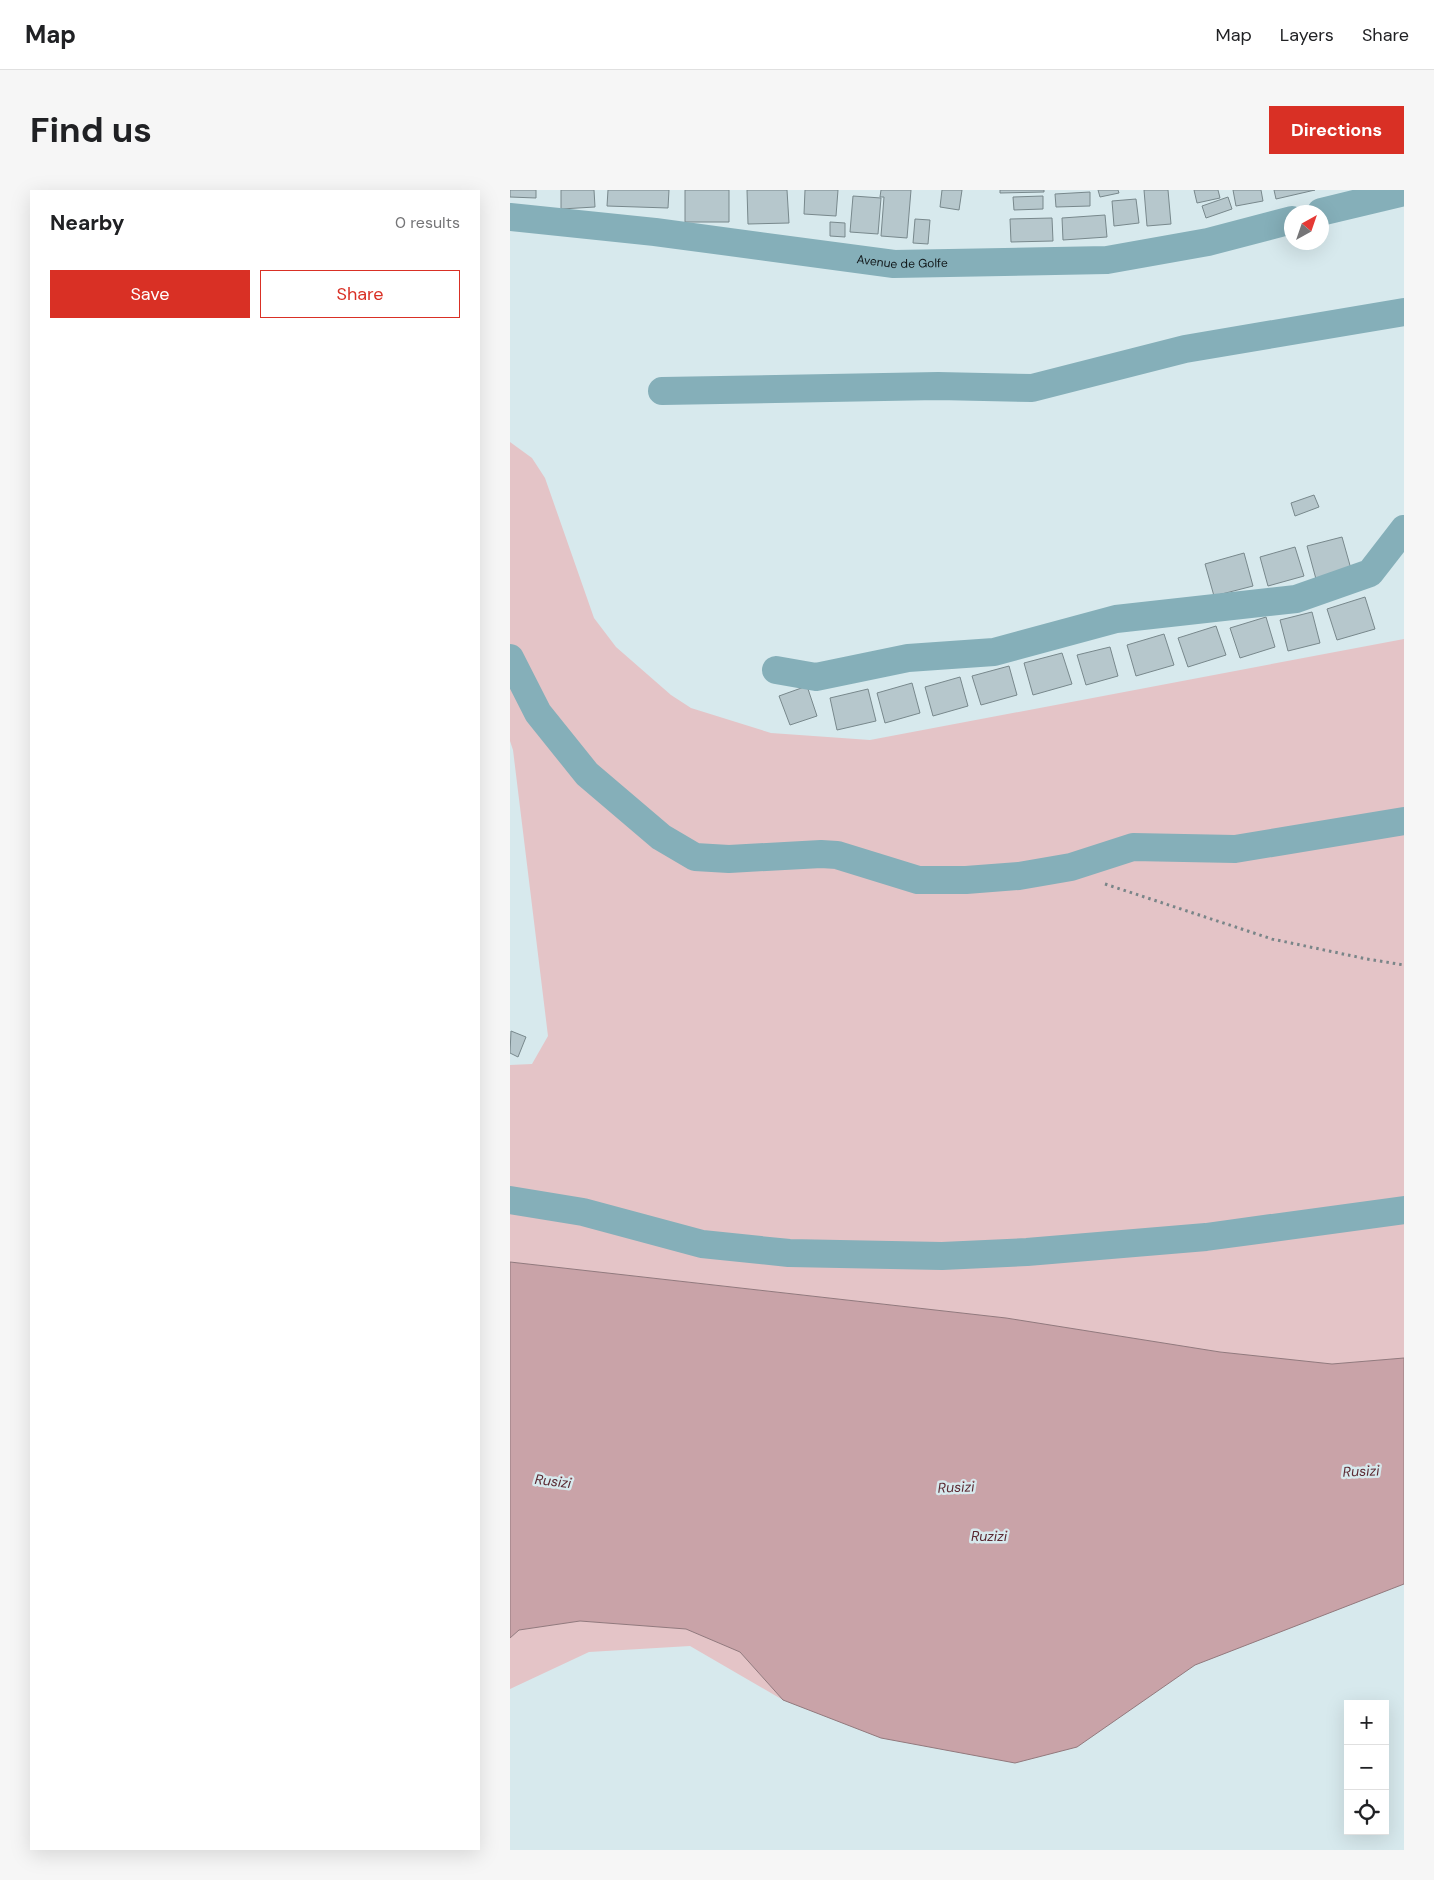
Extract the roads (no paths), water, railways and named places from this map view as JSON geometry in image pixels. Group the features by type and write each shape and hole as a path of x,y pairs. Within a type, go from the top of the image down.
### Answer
{"street":[{"path":"1329,210 1404,192"},
{"name":"Avenue de Golfe","path":"510,217 655,232 894,264 1107,260 1208,242 1284,222"},
{"path":"662,391 938,386 1032,388 1185,349 1404,312"},
{"path":"776,670 816,677 908,658 994,652 1116,619 1296,599 1370,573 1404,529"},
{"path":"510,658 538,713 587,774 661,837 695,857 729,859 821,854 853,860 918,880 966,880 1010,877 1071,867 1133,846 1235,849 1404,821"},
{"path":"510,1200 583,1212 702,1244 789,1253 942,1256 1027,1252 1206,1237 1404,1210"}],"water":[{"name":"Ruzizi","path":"510,1262 1006,1318 1220,1352 1332,1364 1404,1358 1404,1584 1195,1665 1077,1747 1015,1763 881,1738 783,1700 740,1652 686,1629 580,1621 519,1630 510,1638"}],"water label":[{"name":"Rusizi","path":"1361,1471"},
{"name":"Rusizi","path":"553,1481"},
{"name":"Rusizi","path":"956,1487"}]}
